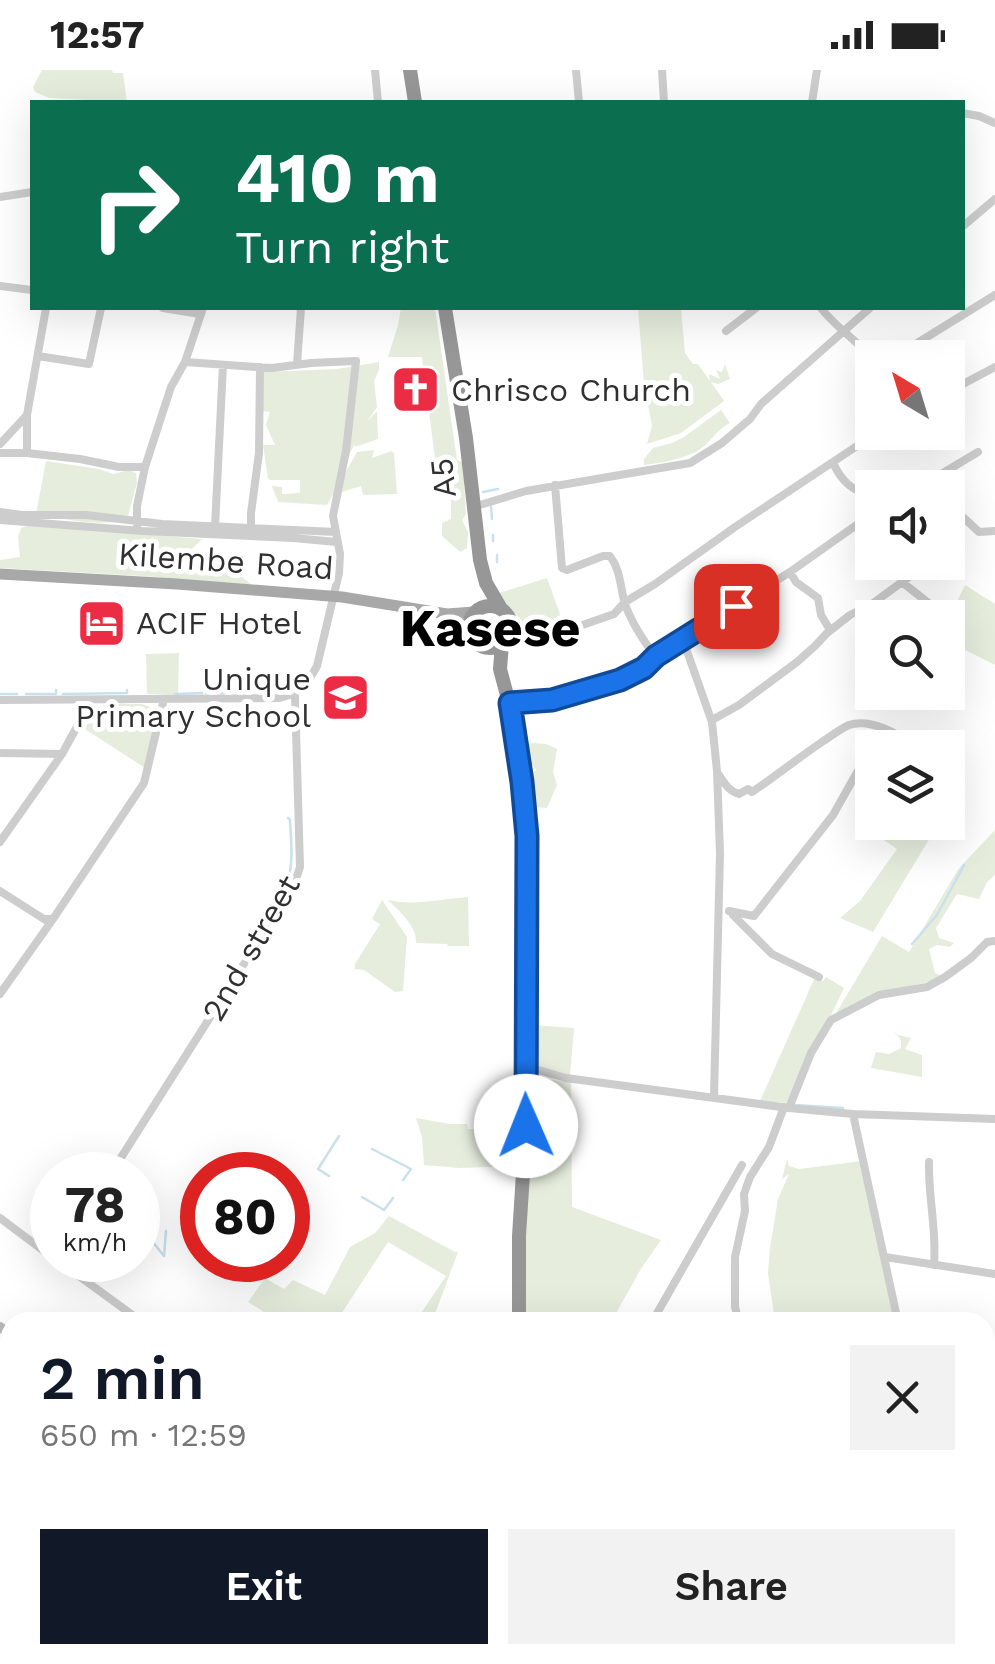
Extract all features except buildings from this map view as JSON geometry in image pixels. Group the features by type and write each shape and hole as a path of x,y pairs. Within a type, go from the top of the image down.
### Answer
{"highway":[{"path":"410,70 410,100"},
{"name":"A5","path":"445,310 486,583 505,613"},
{"name":"A5","path":"468,629 486,583"},
{"name":"Kilembe Road","path":"477,610 490,605 505,613"},
{"path":"481,646 496,647 510,634 505,613"},
{"name":"Kilembe Road","path":"468,629 500,669"},
{"path":"504,642 500,669 510,703 527,836 526,1126 519,1312"}],"main road":[{"name":"Kilembe Road","path":"0,574 368,600 447,614 477,610"},
{"name":"Kilembe Road","path":"447,614 468,629"}],"street":[{"path":"375,70 378,100"},
{"path":"576,70 579,100"},
{"path":"662,70 664,100"},
{"path":"812,100 817,70"},
{"path":"965,114 995,123"},
{"path":"0,197 30,192"},
{"path":"965,224 995,199"},
{"path":"0,286 30,290"},
{"path":"924,340 995,295"},
{"path":"27,453 27,415 46,310"},
{"path":"38,356 88,364 101,310"},
{"path":"297,364 302,310"},
{"path":"726,331 753,310"},
{"path":"823,310 855,341"},
{"path":"474,507 526,491 698,459 750,419 868,310"},
{"path":"137,526 144,467 202,311"},
{"path":"0,700 279,698 295,694 317,666 340,572 333,516 346,451 356,361 272,368 185,362"},
{"path":"215,526 223,364"},
{"path":"252,532 259,453 260,367"},
{"path":"965,383 995,367"},
{"path":"0,444 27,415"},
{"path":"504,642 536,632 552,633 614,614 624,602 855,447"},
{"path":"948,470 978,452"},
{"path":"0,454 27,453 119,468 144,467"},
{"path":"832,462 847,485 855,489"},
{"path":"555,485 563,570 607,554 614,560 624,602 638,632 656,656"},
{"path":"0,512 86,515 137,526 215,526 252,532"},
{"path":"965,519 979,532 995,532"},
{"path":"0,520 337,537"},
{"path":"510,703 552,700 620,680 644,668 656,656 855,526"},
{"path":"790,572 796,582 818,598 821,615 830,630"},
{"path":"712,720 768,683 850,615 905,580"},
{"path":"902,582 925,600"},
{"path":"505,613 536,632"},
{"path":"683,640 712,720 717,771 719,902 714,1097"},
{"name":"2nd street","path":"125,1152 294,885 300,867 295,694"},
{"path":"0,994 144,783 164,699"},
{"path":"0,842 62,754 91,700"},
{"path":"717,771 734,793 748,789 752,792 850,725 886,730"},
{"path":"729,911 754,916 775,892 832,815 882,728"},
{"path":"0,752 62,754"},
{"path":"0,891 50,921"},
{"path":"719,902 772,954 819,977"},
{"path":"737,1312 735,1257 745,1210 744,1194 831,1020 879,995 927,987 971,958 986,942 995,941"},
{"path":"525,1066 566,1078 786,1107 853,1114 995,1119"},
{"path":"853,1114 896,1312"},
{"path":"929,1162 934,1265"},
{"path":"658,1312 742,1166"},
{"path":"730,1186 750,1178"},
{"path":"0,1218 30,1240"},
{"path":"885,1257 995,1274"},
{"path":"88,1282 129,1312"}],"green space":[{"path":"42,70 112,70 123,73 127,100 49,98 33,87"},
{"path":"401,310 435,310 457,460 463,467 466,514 462,520 468,532 467,548 460,552 442,536 442,523 451,519 451,501 442,476 437,474 422,357 388,357"},
{"path":"638,310 681,310 685,353 710,381 709,374 720,379 716,370 722,372 725,364 730,379 718,384 711,382 724,401 681,433 647,444 652,426"},
{"path":"379,362 374,381 377,407 367,422 377,411 378,439 355,444 339,471 327,505 278,502 272,486 282,487 282,494 300,493 300,480 268,478 263,445 275,445 266,425 270,412 261,411 262,372 337,369"},
{"path":"721,410 730,423 699,450 644,465 653,448 684,437"},
{"path":"374,450 372,458 392,451 394,454 397,494 363,495 361,486 342,492 344,475 357,452"},
{"path":"46,461 113,474 129,470 136,473 127,520 93,522 36,514"},
{"path":"30,525 202,539 176,556 182,562 196,558 209,542 253,586 0,568 0,560 20,557 18,537 21,528"},
{"path":"547,578 565,628 525,622 496,594"},
{"path":"965,585 995,604 995,665 965,650 965,600 958,600"},
{"path":"179,653 178,695 147,694 146,654"},
{"path":"100,707 150,707 153,732 145,768 85,729"},
{"path":"534,743 557,749 553,772 557,785 547,808 532,807 532,797 527,794 525,779 536,770 522,747"},
{"path":"995,830 995,875 979,899 957,894 936,928 939,938 954,943 929,949 935,973 943,977 902,988 832,1020 882,936 909,952 959,868"},
{"path":"884,840 929,840 873,932 840,918 860,901 897,849"},
{"path":"468,897 469,946 416,943 411,925 388,900 417,902"},
{"path":"382,900 407,937 403,991 395,992 364,970 355,969 380,924 372,919"},
{"path":"815,977 823,981 826,977 844,988 789,1103 760,1101"},
{"path":"531,1025 574,1028 570,1075 543,1071 531,1064"},
{"path":"893,1030 911,1038 905,1049 922,1055 922,1077 871,1068 876,1052 889,1054 901,1048 901,1040"},
{"path":"533,1078 571,1082 572,1207 661,1240 617,1312 524,1312"},
{"path":"416,1118 467,1124 468,1129 521,1129 516,1166 424,1165"},
{"path":"787,1159 789,1166 799,1169 862,1161 894,1312 774,1312 768,1273 770,1248 778,1199 789,1174 782,1179"},
{"path":"389,1216 458,1252 436,1312 422,1312 446,1276 388,1242 342,1312 264,1312 248,1302 262,1282 284,1289 297,1282 325,1295 350,1247 375,1233"}],"waterway":[{"path":"483,492 498,489"},
{"path":"491,506 492,519"},
{"path":"493,535 493,541"},
{"path":"497,555 497,562"},
{"path":"26,694 56,694 56,690"},
{"path":"63,694 127,690"},
{"path":"175,694 202,693"},
{"path":"206,693 230,693"},
{"path":"0,694 17,694"},
{"path":"287,883 292,852 288,818"},
{"path":"912,944 937,915 964,865"},
{"path":"795,1105 843,1108"},
{"path":"478,1126 505,1126"},
{"path":"329,1176 318,1169 339,1136"},
{"path":"372,1149 411,1169 403,1180"},
{"path":"362,1197 384,1210 393,1198"},
{"path":"160,1251 164,1256 166,1231"}],"place":[{"name":"Chrisco Church","path":"416,390"},
{"name":"ACIF Hotel","path":"101,623"},
{"name":"Unique Primary School","path":"346,697"}],"district":[{"name":"Kasese","path":"490,628"}],"route":[{"path":"526,1126 527,836 510,703 552,700 620,680 736,606"}]}
